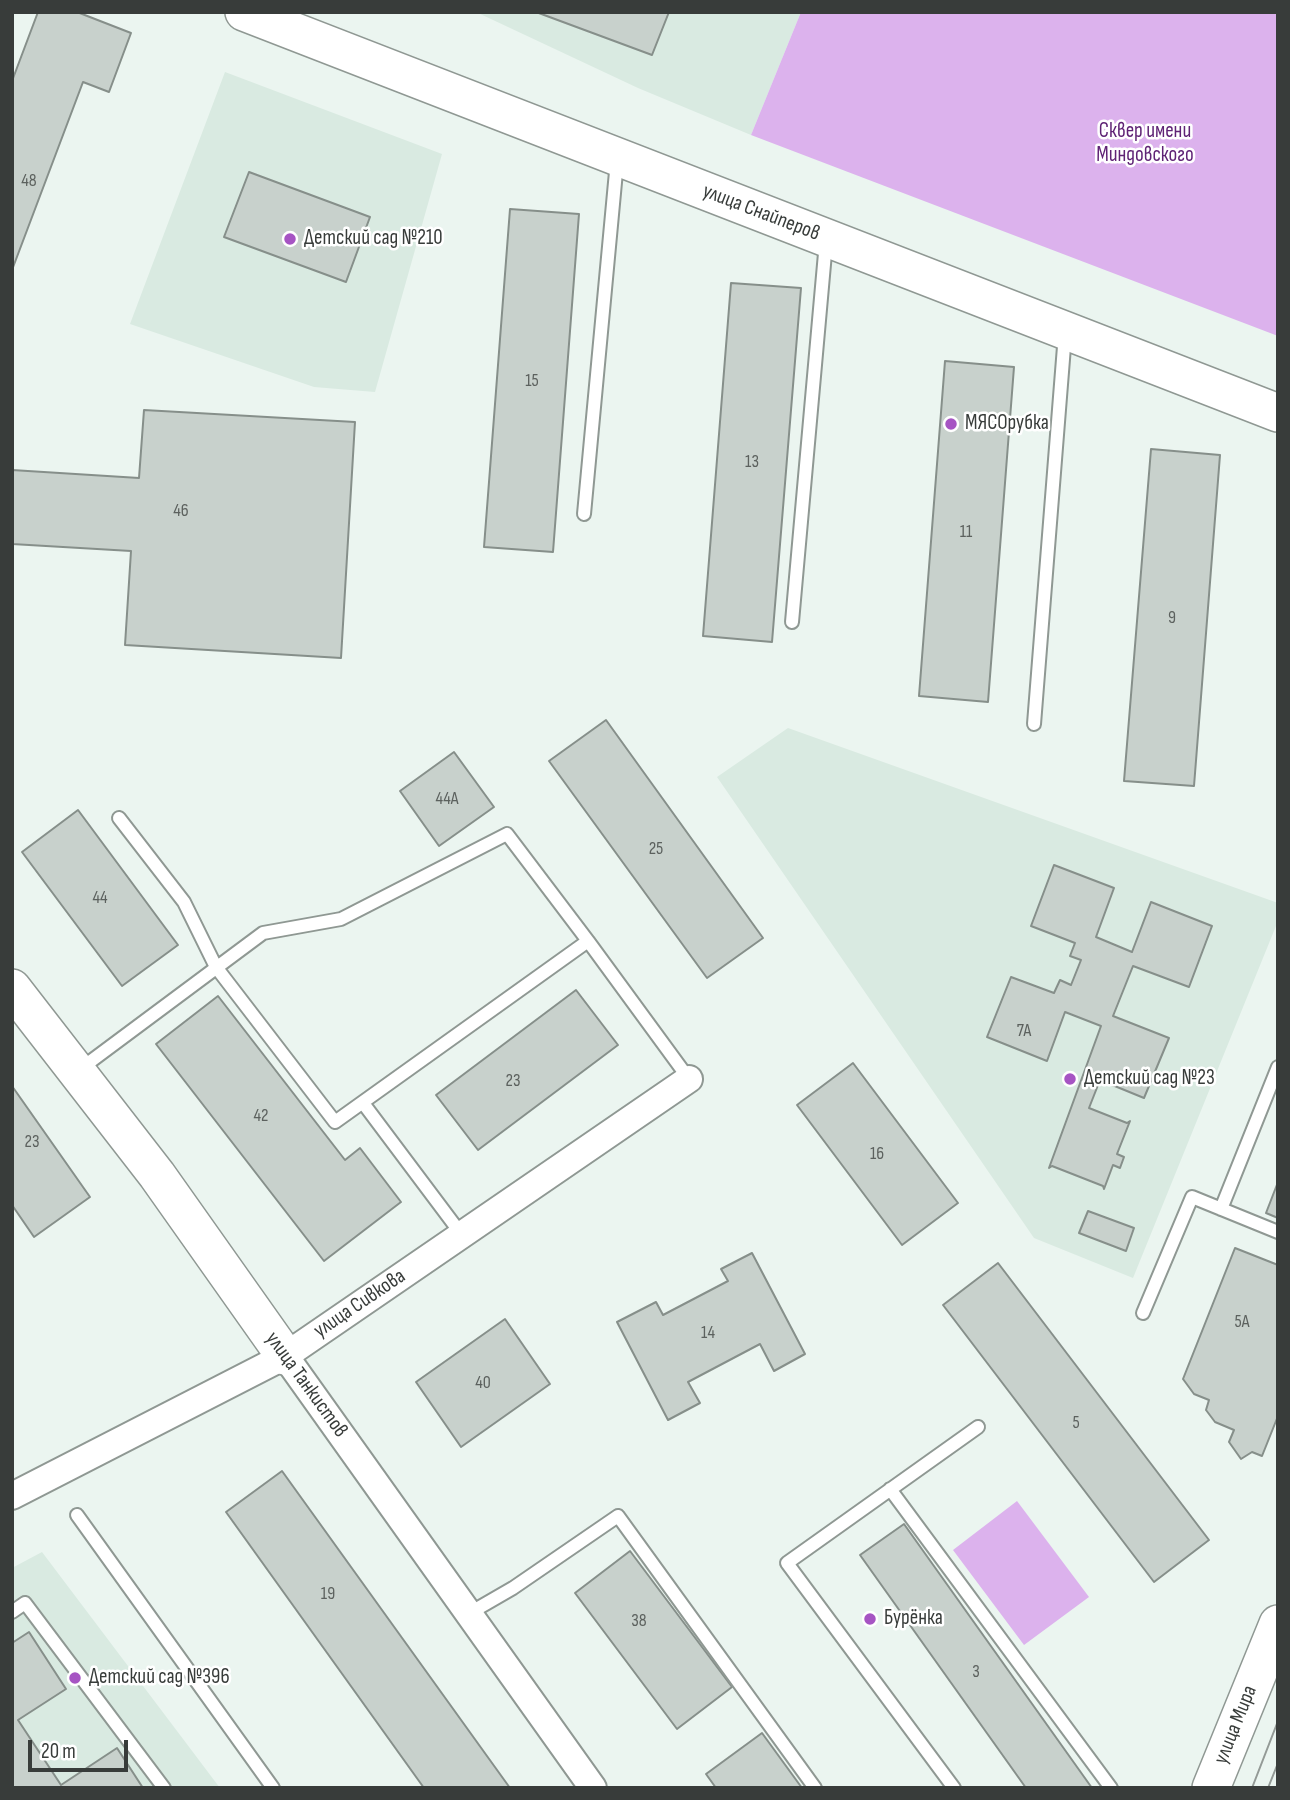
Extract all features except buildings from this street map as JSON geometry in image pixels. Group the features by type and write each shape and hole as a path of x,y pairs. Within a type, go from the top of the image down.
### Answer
{"street":[{"name":"улица Снайперов","path":"244,12 1278,413"},
{"name":"улица Танкистов","path":"12,988 157,1175 467,1615 593,1788"},
{"name":"улица Сивкова","path":"12,1496 285,1356 688,1079"},
{"name":"улица Мира","path":"1211,1788 1278,1624"}],"lane":[{"path":"584,514 618,157"},
{"path":"792,622 826,238"},
{"path":"1034,724 1065,331"},
{"path":"119,818 184,902 216,967 335,1122 588,941"},
{"path":"76,1072 263,933 341,919 507,834 688,1079"},
{"path":"1221,1209 1278,1067"},
{"path":"363,1103 462,1235"},
{"path":"1143,1313 1192,1197 1278,1232"},
{"path":"954,1788 787,1563 978,1427"},
{"path":"890,1489 1111,1788"},
{"path":"77,1515 273,1788"},
{"path":"467,1615 513,1588 618,1517 815,1788"},
{"path":"12,1612 25,1603 164,1788"}],"shaded area":[{"path":"476,12 801,12 751,135 638,88"},
{"name":"Детский сад №210","path":"225,72 442,154 375,392 314,387 130,324"},
{"name":"Детский сад №23","path":"788,728 1278,903 1278,921 1133,1278 1034,1238 717,777"},
{"name":"Детский сад №396","path":"42,1552 220,1788 12,1788 12,1568"}],"green space":[{"name":"Сквер имени Миндовского","path":"801,12 1278,12 1278,336 751,135"},
{"path":"1017,1501 1089,1597 1024,1645 953,1550"}],"tram line":[{"path":"1252,1788 1278,1721"},
{"path":"1268,1788 1278,1763"}],"place":[{"name":"Детский сад №210","path":"290,239"},
{"name":"МЯСОрубка","path":"951,424"},
{"name":"Детский сад №23","path":"1070,1079"},
{"name":"Бурёнка","path":"870,1619"},
{"name":"Детский сад №396","path":"75,1678"}]}
